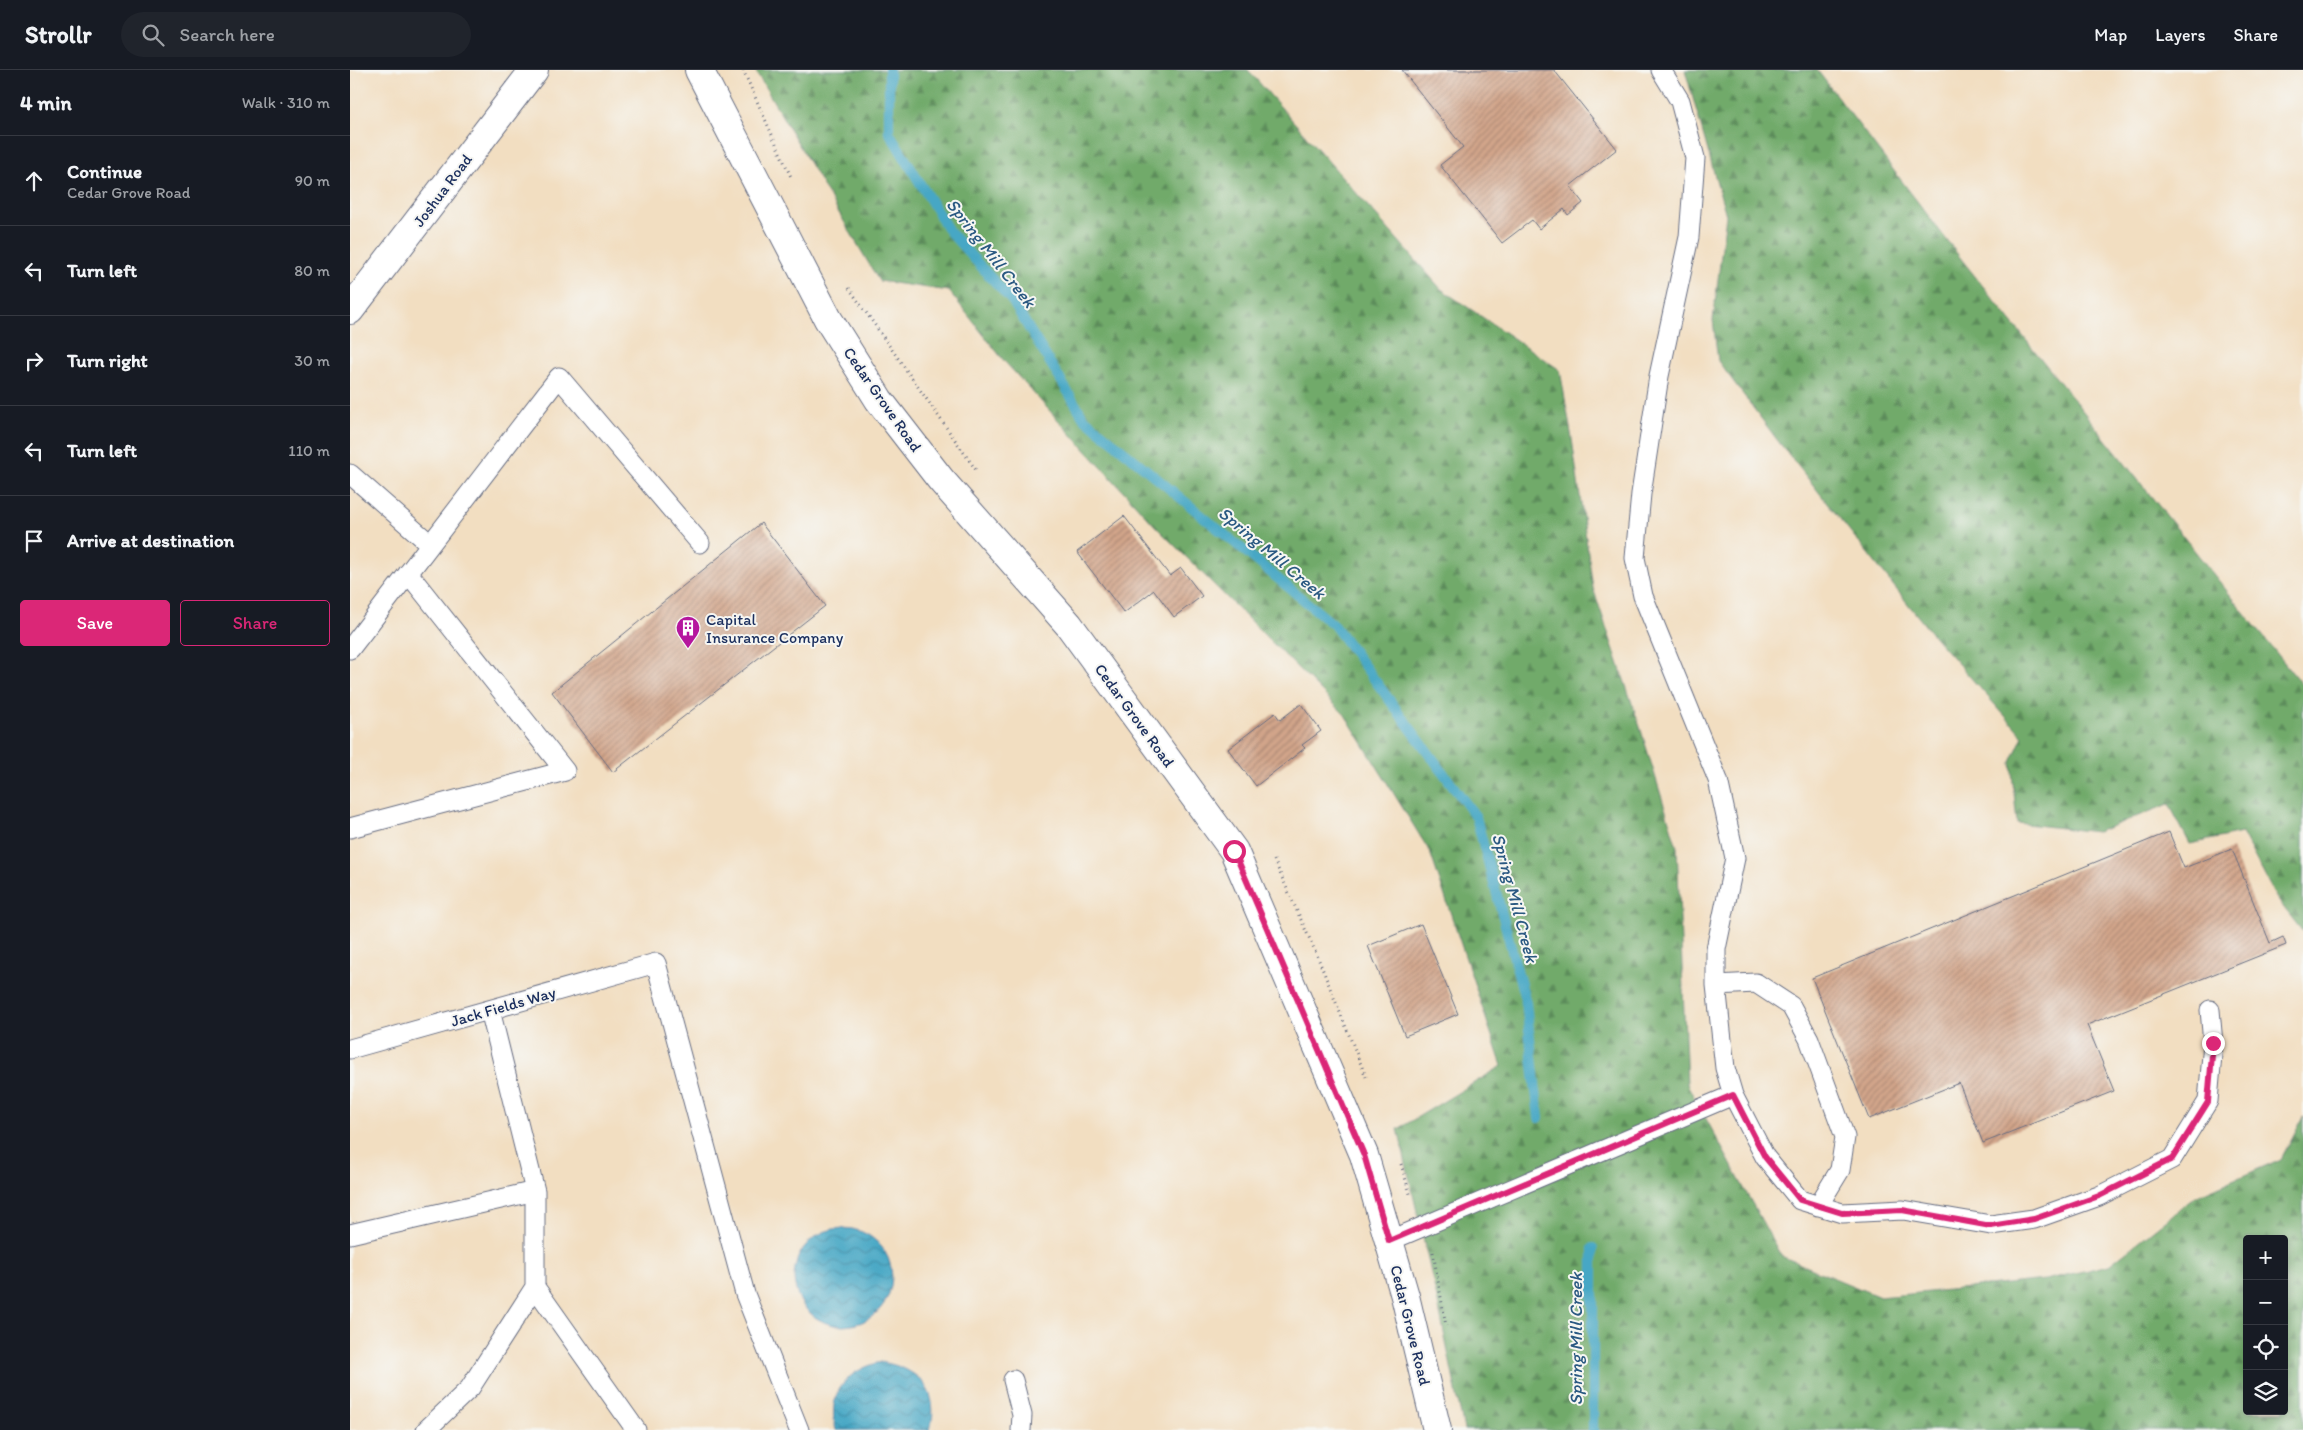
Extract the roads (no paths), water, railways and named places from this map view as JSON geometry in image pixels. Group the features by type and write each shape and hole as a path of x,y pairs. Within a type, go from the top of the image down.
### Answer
{"street":[{"name":"Joshua Road","path":"351,308 534,70"},
{"name":"Cedar Grove Road","path":"699,70 828,318 879,400 941,480 1069,625 1234,851 1364,1155 1405,1296 1437,1430"}],"lane":[{"path":"1661,70 1680,101 1695,158 1689,237 1660,376 1641,494 1635,558 1643,596 1718,780 1735,858 1716,950 1716,985 1724,1068 1733,1095 1765,1157 1800,1200 1842,1213 1902,1210 1991,1226 2034,1219 2099,1196 2172,1159 2208,1102 2213,1043 2210,1010"},
{"path":"350,649 559,377 700,543"},
{"path":"350,474 430,544"},
{"path":"350,828 565,771 408,573"},
{"name":"Jack Fields Way","path":"350,1050 656,963 745,1294 799,1430"},
{"path":"1716,985 1756,983 1791,1006 1809,1039 1845,1137 1840,1170 1818,1206"},
{"path":"426,1430 470,1388 535,1287 535,1190 490,1010"},
{"path":"1389,1241 1733,1095"},
{"path":"350,1234 535,1190"},
{"path":"535,1287 636,1430"},
{"path":"1013,1380 1022,1415 1021,1430"}],"water":[{"path":"843,1228 862,1232 878,1242 888,1258 892,1277 888,1296 878,1312 862,1322 843,1326 824,1322 808,1312 798,1296 794,1277 798,1258 808,1242 824,1232"},
{"path":"881,1362 906,1370 924,1384 932,1404 933,1416 930,1430 836,1430 834,1405 842,1385 858,1371"}],"waterway":[{"name":"Spring Mill Creek","path":"889,70 889,132 949,231 1012,301 1084,418 1334,625 1476,817 1526,1003 1539,1118"},
{"name":"Spring Mill Creek","path":"1593,1248 1593,1430"}],"place":[{"name":"Capital Insurance Company","path":"688,649"}]}
